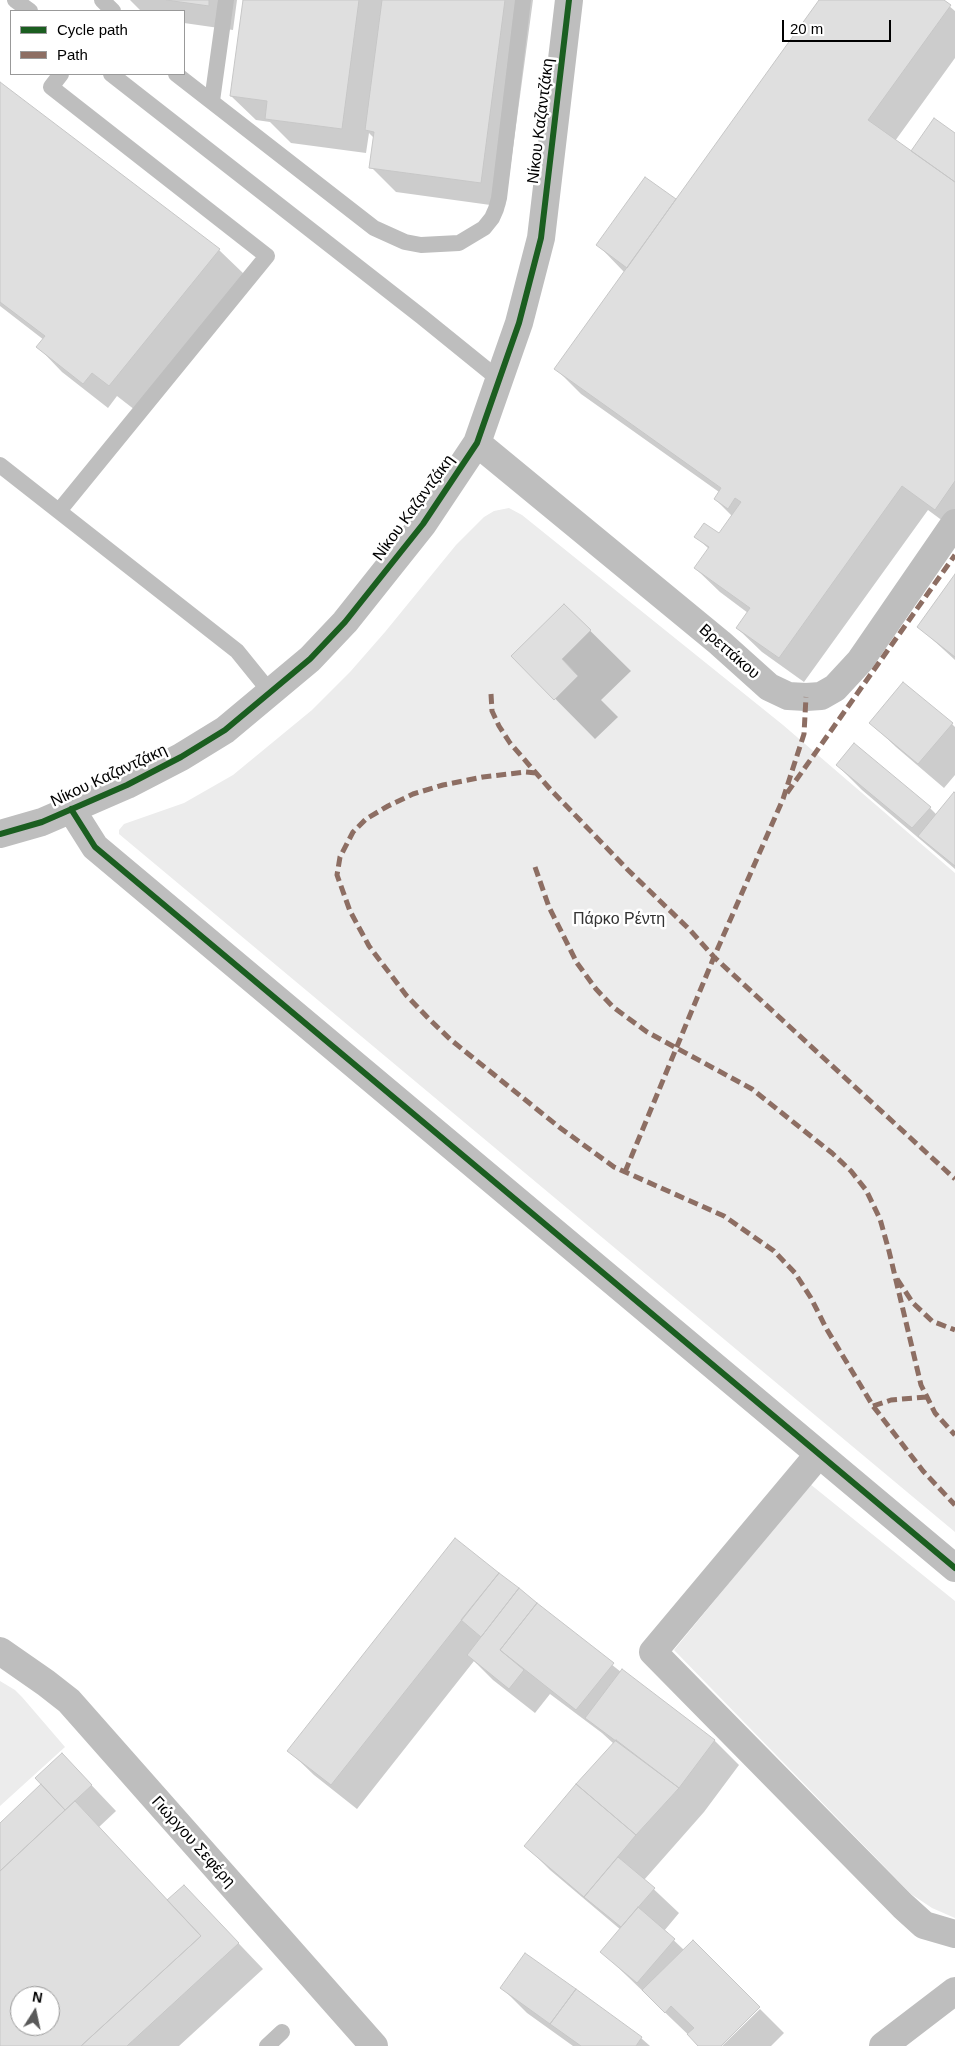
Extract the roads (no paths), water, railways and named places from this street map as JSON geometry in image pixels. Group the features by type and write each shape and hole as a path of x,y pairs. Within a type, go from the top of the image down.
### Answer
{"street":[{"name":"Νίκου Καζαντζάκη","path":"0,834 42,822 127,785 181,757 225,730 310,659 345,622 422,524 477,443 519,324 541,238 569,0"},
{"name":"Βρεττάκου","path":"477,443 720,643 769,687 788,696 821,696 835,688 860,661 955,523"},
{"path":"71,809 95,847 955,1568"},
{"path":"819,1454 653,1652 903,1906 924,1925 955,1934"},
{"name":"Γιώργου Σεφέρη","path":"0,1651 69,1701 374,2046"},
{"path":"883,2046 955,1990"}],"lane":[{"path":"15,0 29,10"},
{"path":"102,0 112,10"},
{"path":"212,101 226,0"},
{"path":"177,75 374,228 405,242 421,245 459,243 484,228 492,218 499,198 523,0"},
{"path":"59,511 268,256 51,87 60,75"},
{"path":"112,75 415,311 500,380"},
{"path":"0,465 237,652 271,693"},
{"path":"266,2046 282,2032"}],"park label":[{"name":"Πάρκο Ρέντη","path":"619,920"}]}
